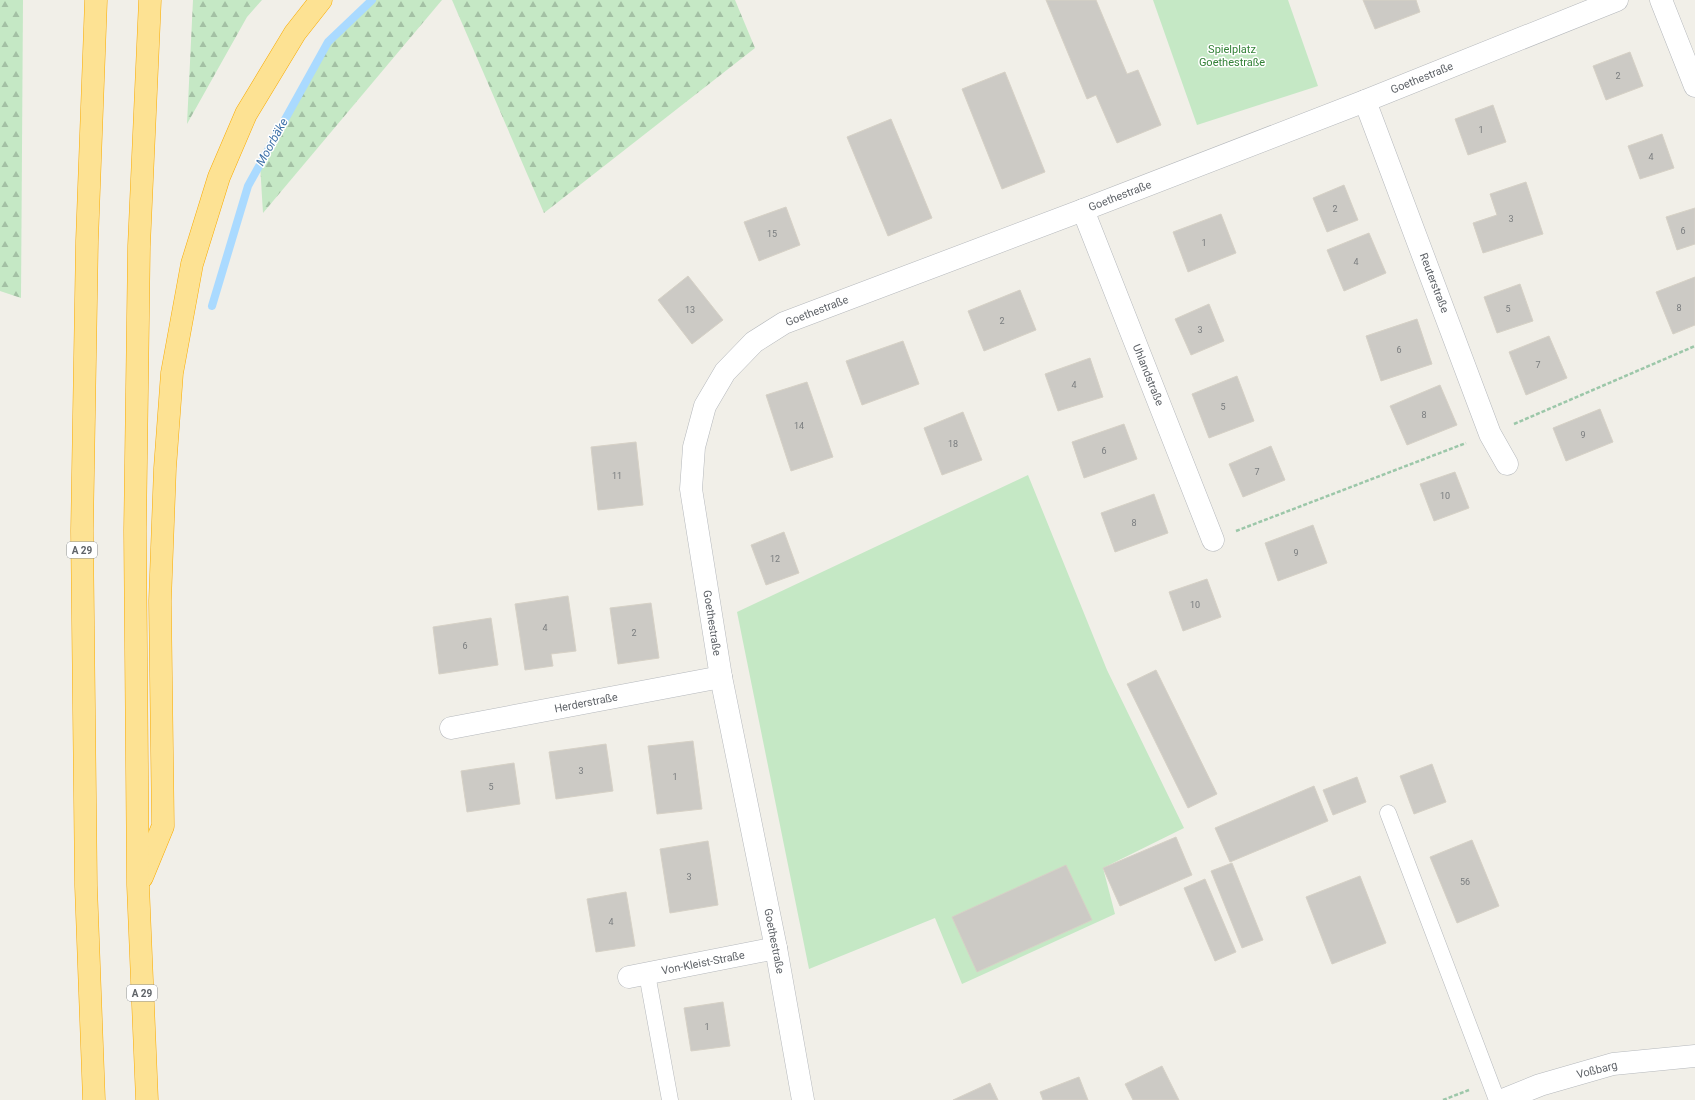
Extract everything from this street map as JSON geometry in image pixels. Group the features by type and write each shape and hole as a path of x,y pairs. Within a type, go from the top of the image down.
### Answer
{"highway":[{"name":"A 29","path":"94,1100 86,886 82,530 87,241 96,0"},
{"name":"A 29","path":"147,1100 138,885 134,531 140,246 150,0"},
{"path":"138,885 163,826 160,601 165,468 172,373 192,264 219,177 246,114 295,33 321,0"}],"street":[{"path":"1661,0 1695,86"},
{"name":"Goethestraße","path":"803,1100 776,948 721,677 691,489 694,447 705,406 726,372 754,342 784,322 1083,210 1365,101 1609,1"},
{"name":"Reuterstraße","path":"1365,101 1490,434 1506,464"},
{"name":"Uhlandstraße","path":"1083,210 1213,540"},
{"name":"Herderstraße","path":"451,728 721,677"},
{"name":"Von-Kleist-Straße","path":"638,975 776,948"},
{"name":"Voßbarg","path":"1503,1100 1540,1085 1613,1064 1695,1056"}],"lane":[{"path":"1388,813 1497,1100"},
{"path":"638,975 670,1100"}],"path":[{"path":"1213,540 1490,434 1695,346"}],"green space":[{"path":"0,0 23,0 21,298 0,291"},
{"path":"193,0 262,0 247,17 187,124"},
{"path":"372,0 442,0 263,213 260,164 328,42"},
{"path":"452,0 735,0 755,48 544,213"},
{"name":"Spielplatz Goethestraße","path":"1153,0 1288,0 1318,86 1197,125"},
{"path":"1028,475 1107,670 1184,828 1103,868 1115,914 962,984 935,918 809,969 737,612"}],"building":[{"path":"1046,0 1096,0 1127,74 1138,70 1161,125 1117,143 1096,95 1087,99"},
{"path":"1363,0 1416,0 1420,12 1375,29"},
{"path":"1630,52 1643,86 1606,100 1593,66"},
{"path":"1005,72 1045,172 1002,189 962,89"},
{"path":"1493,105 1506,142 1468,155 1455,119"},
{"path":"891,119 932,218 888,236 847,137"},
{"path":"1662,134 1674,168 1640,179 1628,146"},
{"path":"1526,182 1543,234 1483,253 1473,223 1497,215 1490,194"},
{"path":"1344,185 1358,220 1327,232 1313,198"},
{"path":"786,207 800,245 759,261 744,222"},
{"path":"1695,208 1695,244 1677,250 1666,217"},
{"path":"1221,214 1236,253 1188,272 1173,232"},
{"path":"1369,233 1386,273 1344,291 1327,250"},
{"path":"688,276 723,320 692,344 658,300"},
{"path":"1695,277 1695,325 1673,334 1656,292"},
{"path":"1520,284 1533,321 1497,333 1484,297"},
{"path":"1020,290 1036,330 984,351 968,311"},
{"path":"1209,304 1224,341 1191,355 1175,319"},
{"path":"1417,319 1432,364 1381,381 1366,336"},
{"path":"1549,336 1567,378 1526,395 1509,352"},
{"path":"903,341 919,384 862,405 846,361"},
{"path":"1090,358 1103,397 1058,411 1045,374"},
{"path":"1237,376 1254,421 1209,438 1192,394"},
{"path":"807,382 833,457 791,471 766,395"},
{"path":"1440,385 1457,425 1407,445 1390,406"},
{"path":"1600,409 1613,442 1566,461 1553,428"},
{"path":"963,412 982,460 942,475 924,428"},
{"path":"1124,424 1137,459 1084,478 1072,442"},
{"path":"636,442 643,505 598,510 591,447"},
{"path":"1271,446 1285,480 1243,497 1229,464"},
{"path":"1455,472 1469,508 1434,521 1420,484"},
{"path":"1154,494 1168,533 1115,552 1101,513"},
{"path":"1313,525 1327,563 1278,581 1265,543"},
{"path":"784,532 799,573 766,585 751,545"},
{"path":"1207,579 1221,617 1183,631 1169,592"},
{"path":"568,596 576,651 551,654 553,666 525,670 515,604"},
{"path":"651,603 659,658 618,664 610,608"},
{"path":"491,618 498,665 439,674 433,627"},
{"path":"1156,670 1217,794 1188,808 1127,684"},
{"path":"693,741 702,809 657,814 648,746"},
{"path":"606,744 613,791 556,799 549,752"},
{"path":"514,763 520,804 467,812 461,771"},
{"path":"1432,764 1446,802 1414,814 1400,776"},
{"path":"1357,777 1366,802 1333,815 1323,790"},
{"path":"1314,786 1328,821 1230,862 1215,828"},
{"path":"1176,837 1192,875 1120,906 1103,868"},
{"path":"1472,840 1499,906 1457,923 1430,857"},
{"path":"708,841 718,905 670,913 660,849"},
{"path":"1232,863 1263,940 1242,948 1211,871"},
{"path":"1066,865 1092,920 977,972 952,917"},
{"path":"1360,876 1386,943 1332,964 1306,897"},
{"path":"1205,879 1236,952 1215,961 1184,888"},
{"path":"626,892 635,946 596,952 587,899"},
{"path":"723,1002 730,1046 691,1051 684,1008"},
{"path":"1162,1066 1179,1100 1133,1100 1125,1084"},
{"path":"1079,1077 1088,1100 1043,1100 1040,1092"},
{"path":"990,1083 998,1100 953,1100"}],"waterway":[{"name":"Moorbäke","path":"212,306 248,186 328,42 372,0"}]}
